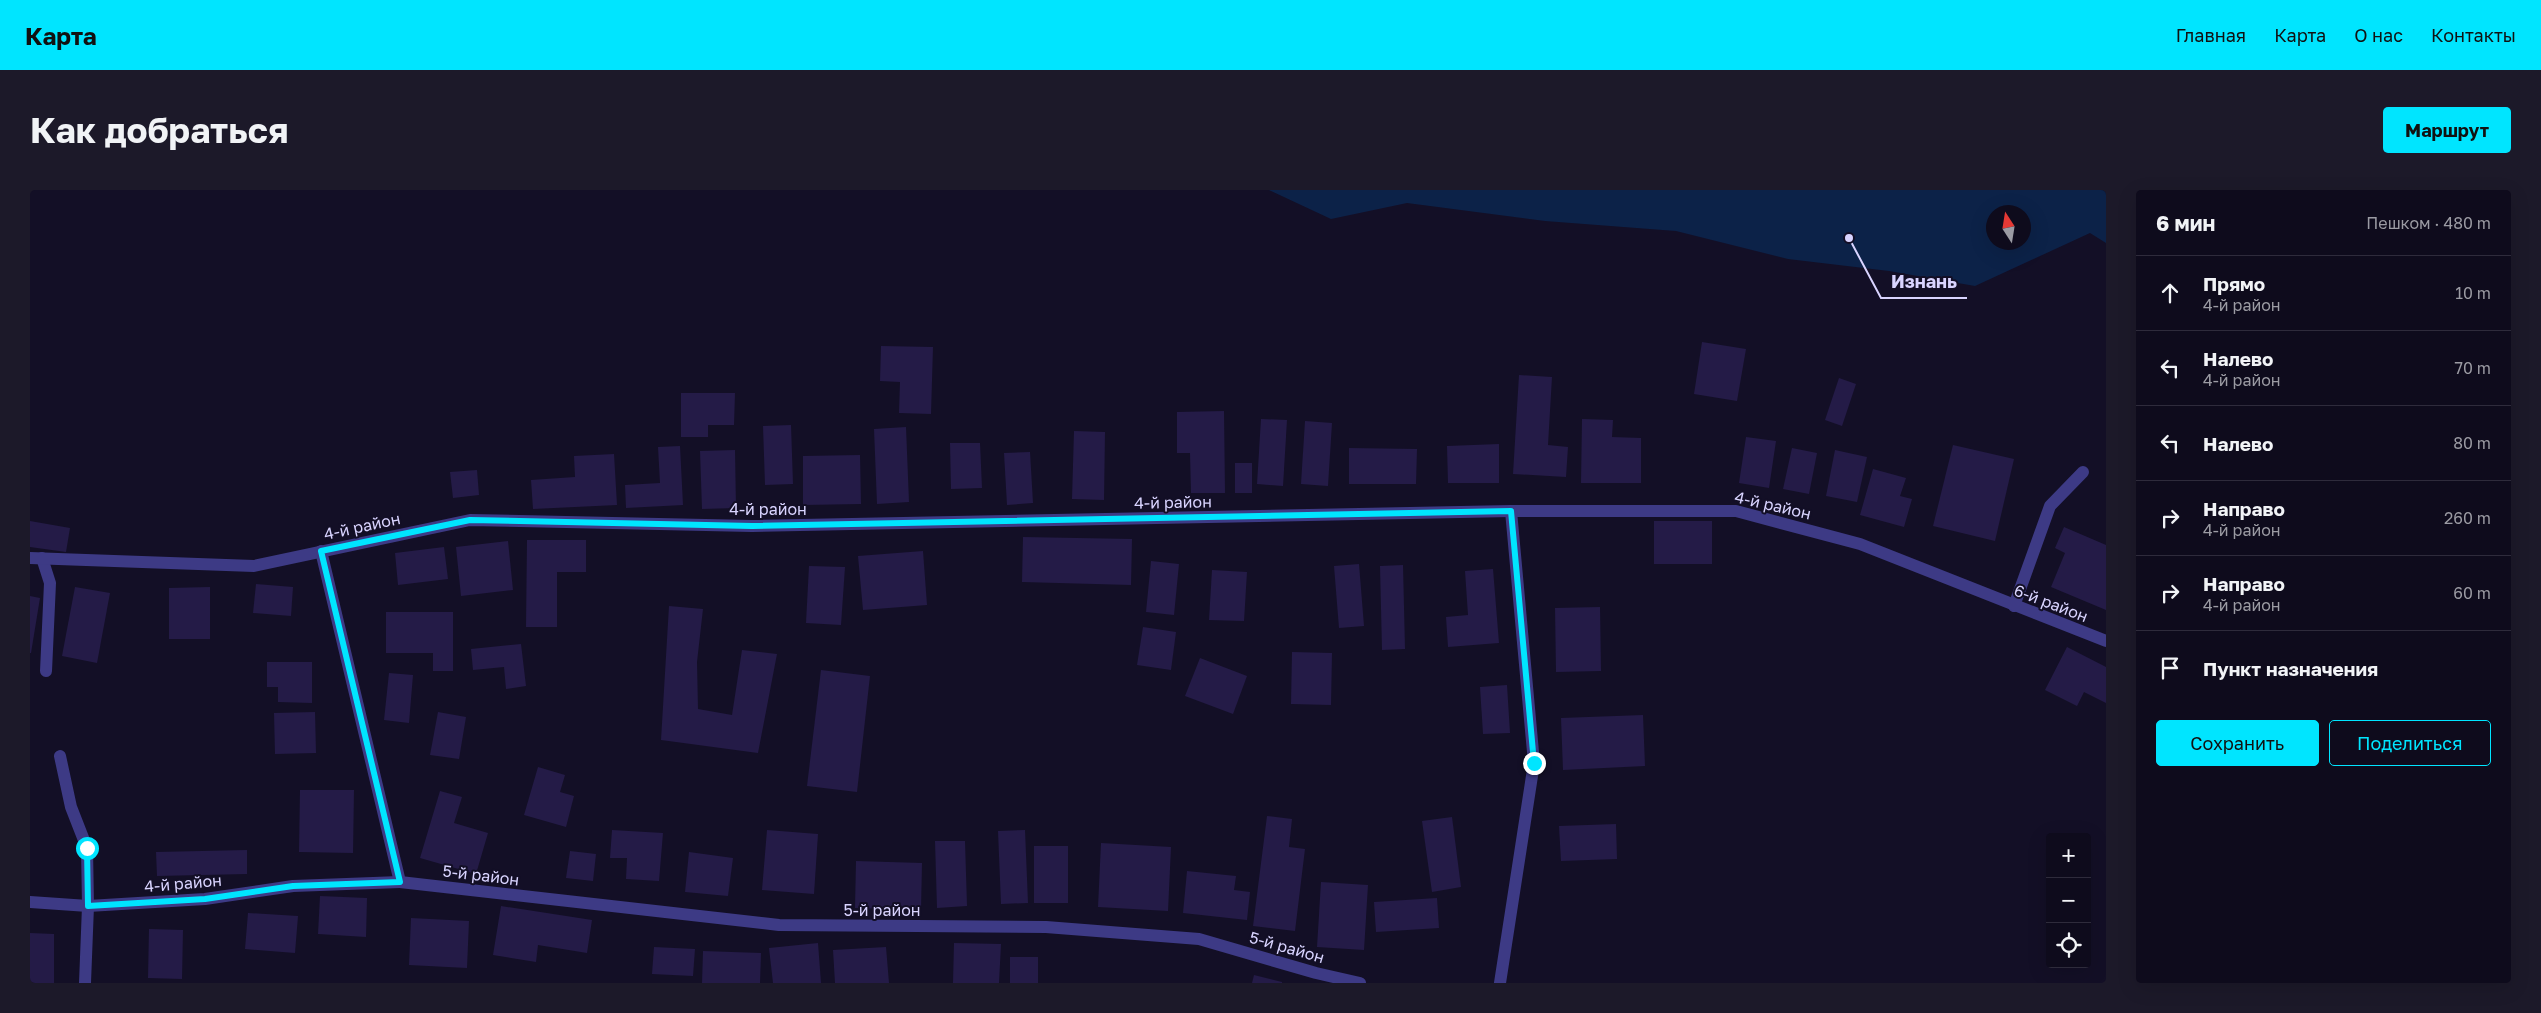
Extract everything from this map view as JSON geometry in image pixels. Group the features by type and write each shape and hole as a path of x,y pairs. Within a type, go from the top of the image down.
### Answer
{"street":[{"path":"2014,606 2050,506 2083,472"},
{"path":"1500,983 1534,763 1511,511"},
{"name":"4-й район","path":"36,558 254,566 470,520 752,526 1511,511 1736,511 1860,544 1985,594"},
{"path":"321,551 400,882"},
{"path":"36,558 50,583 46,671"},
{"name":"6-й район","path":"1985,594 2106,641"},
{"path":"60,756 72,807 87,848 88,906 84,983"},
{"name":"4-й район","path":"30,902 88,906 205,899 293,886 400,882"},
{"name":"5-й район","path":"400,882 779,925 1046,927 1199,939 1316,973 1360,983"}],"water":[{"path":"1269,190 2106,190 2106,243 2090,233 1975,286 1889,271 1788,259 1676,231 1545,221 1407,203 1331,219"}],"building":[{"path":"1702,342 1746,349 1737,401 1694,394"},
{"path":"881,346 933,347 931,414 899,413 900,382 880,381"},
{"path":"1519,375 1552,377 1548,445 1568,447 1566,477 1513,474"},
{"path":"1839,378 1856,384 1842,426 1825,420"},
{"path":"681,393 735,393 734,425 708,425 708,437 681,437"},
{"path":"1224,411 1225,493 1191,493 1190,453 1177,453 1177,412"},
{"path":"1261,419 1287,420 1283,486 1257,484"},
{"path":"1582,419 1613,420 1612,437 1641,438 1641,483 1581,483"},
{"path":"1305,421 1332,423 1328,486 1301,484"},
{"path":"791,425 793,484 765,485 763,426"},
{"path":"906,427 909,502 877,504 874,429"},
{"path":"1074,431 1105,432 1104,500 1072,499"},
{"path":"1746,437 1776,441 1769,488 1739,483"},
{"path":"950,443 980,443 982,488 951,489"},
{"path":"1499,444 1499,483 1448,483 1447,446"},
{"path":"1953,445 2014,459 1995,541 1933,526"},
{"path":"680,446 683,505 626,508 625,485 660,483 658,447"},
{"path":"1349,448 1417,449 1416,484 1349,484"},
{"path":"1792,448 1817,453 1809,494 1783,489"},
{"path":"735,450 736,508 702,509 700,451"},
{"path":"1835,450 1867,457 1857,502 1826,496"},
{"path":"1030,452 1033,503 1007,505 1004,453"},
{"path":"614,454 617,505 533,509 531,480 575,477 574,456"},
{"path":"860,455 861,504 803,505 803,456"},
{"path":"1235,463 1252,463 1252,493 1235,493"},
{"path":"1873,469 1906,478 1900,496 1912,499 1904,527 1860,515"},
{"path":"477,470 479,495 453,498 450,472"},
{"path":"30,521 70,528 66,552 30,547"},
{"path":"1654,521 1712,521 1712,564 1654,564"},
{"path":"2064,527 2106,545 2106,610 2051,587 2065,553 2055,548"},
{"path":"1023,537 1132,539 1131,585 1022,582"},
{"path":"527,540 586,540 586,572 557,572 557,627 526,627"},
{"path":"508,541 513,590 461,596 456,547"},
{"path":"444,547 448,579 398,585 395,553"},
{"path":"923,551 927,605 863,610 858,556"},
{"path":"1151,561 1179,564 1174,615 1146,612"},
{"path":"1359,564 1364,626 1339,628 1334,566"},
{"path":"1403,565 1405,649 1382,650 1380,566"},
{"path":"809,566 845,567 841,625 806,623"},
{"path":"1493,569 1499,643 1448,647 1446,617 1468,615 1465,571"},
{"path":"1212,570 1247,572 1244,621 1209,620"},
{"path":"256,584 293,587 291,616 253,613"},
{"path":"75,587 110,593 97,663 62,656"},
{"path":"210,587 210,639 169,639 169,588"},
{"path":"30,596 40,598 31,653 30,653"},
{"path":"669,606 703,609 697,662 698,709 732,715 742,650 777,654 758,753 661,740"},
{"path":"1600,607 1601,671 1556,672 1555,608"},
{"path":"386,612 453,612 453,671 433,671 433,653 386,653"},
{"path":"1143,627 1176,632 1171,670 1137,665"},
{"path":"521,644 526,686 506,689 504,667 473,670 471,649"},
{"path":"2067,647 2106,667 2106,703 2084,692 2077,706 2045,690"},
{"path":"1292,652 1332,653 1331,705 1291,704"},
{"path":"1200,658 1247,676 1233,714 1185,696"},
{"path":"267,662 312,662 312,703 278,702 278,687 267,687"},
{"path":"821,670 870,676 857,792 807,786"},
{"path":"389,673 413,675 409,723 384,720"},
{"path":"1507,685 1510,733 1483,734 1480,687"},
{"path":"315,712 316,753 275,754 274,713"},
{"path":"438,712 466,717 459,759 430,755"},
{"path":"1643,715 1645,766 1563,770 1561,718"},
{"path":"538,767 565,775 560,792 574,796 566,827 524,815"},
{"path":"300,790 354,790 353,853 299,852"},
{"path":"440,791 462,797 454,823 488,833 476,874 420,858"},
{"path":"1267,816 1292,819 1289,847 1305,849 1295,931 1253,926"},
{"path":"1452,817 1461,887 1432,892 1422,821"},
{"path":"1616,824 1617,859 1561,861 1559,826"},
{"path":"612,830 663,833 659,881 626,879 627,858 610,858"},
{"path":"767,830 818,834 814,894 762,890"},
{"path":"1025,830 1028,903 1001,904 998,831"},
{"path":"935,841 965,841 967,906 937,908"},
{"path":"1101,843 1171,847 1168,911 1098,907"},
{"path":"1034,846 1068,846 1068,903 1034,903"},
{"path":"247,850 247,874 157,876 156,852"},
{"path":"570,851 596,854 593,881 566,878"},
{"path":"689,852 733,858 728,896 685,892"},
{"path":"856,861 922,863 921,910 855,908"},
{"path":"1187,871 1236,876 1234,890 1250,892 1247,920 1183,913"},
{"path":"1321,882 1368,885 1364,950 1317,947"},
{"path":"320,896 367,898 366,937 318,934"},
{"path":"1437,898 1439,928 1376,932 1374,902"},
{"path":"501,906 592,920 587,953 538,945 536,962 493,955"},
{"path":"248,913 298,916 295,953 245,949"},
{"path":"411,918 469,921 467,968 409,965"},
{"path":"149,929 183,930 182,979 148,978"},
{"path":"30,933 54,934 54,983 30,983"},
{"path":"818,943 821,983 773,983 769,948"},
{"path":"954,943 1001,944 999,983 953,983"},
{"path":"654,947 695,949 693,976 652,974"},
{"path":"886,947 889,983 835,983 833,950"},
{"path":"703,951 761,953 760,983 702,983"},
{"path":"1010,957 1038,957 1038,983 1010,983"},
{"path":"1254,975 1282,982 1282,983 1252,983"}],"place":[{"name":"Изнань","path":"1849,238"}],"route":[{"path":"87,848 88,906 205,899 293,886 400,882 321,551 470,520 752,526 1511,511 1534,763"}]}
